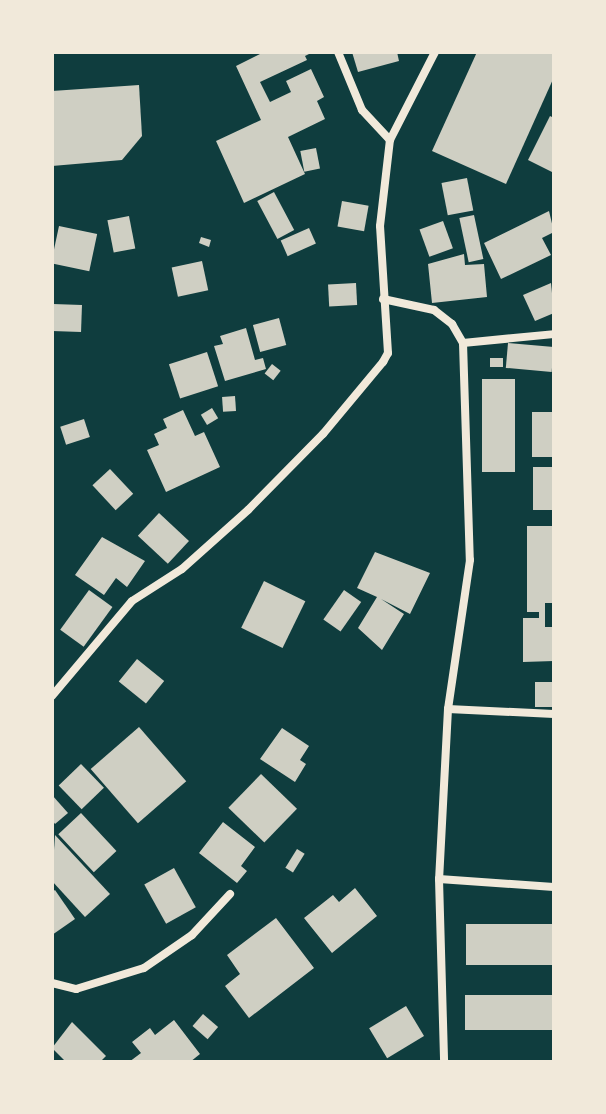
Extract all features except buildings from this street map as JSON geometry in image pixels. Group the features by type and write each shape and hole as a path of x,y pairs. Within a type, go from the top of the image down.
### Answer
{"street":[{"path":"338,52 362,110 390,140"},
{"path":"52,696 132,601 182,569 332,423 388,353 380,226 390,140 435,52"},
{"path":"383,299 434,310 452,324 463,343 470,560 448,709 439,879 444,1062"},
{"path":"463,343 554,334"},
{"path":"448,709 554,714"},
{"path":"439,879 554,887"},
{"path":"52,983 76,989 144,968 192,935 230,894"}]}
